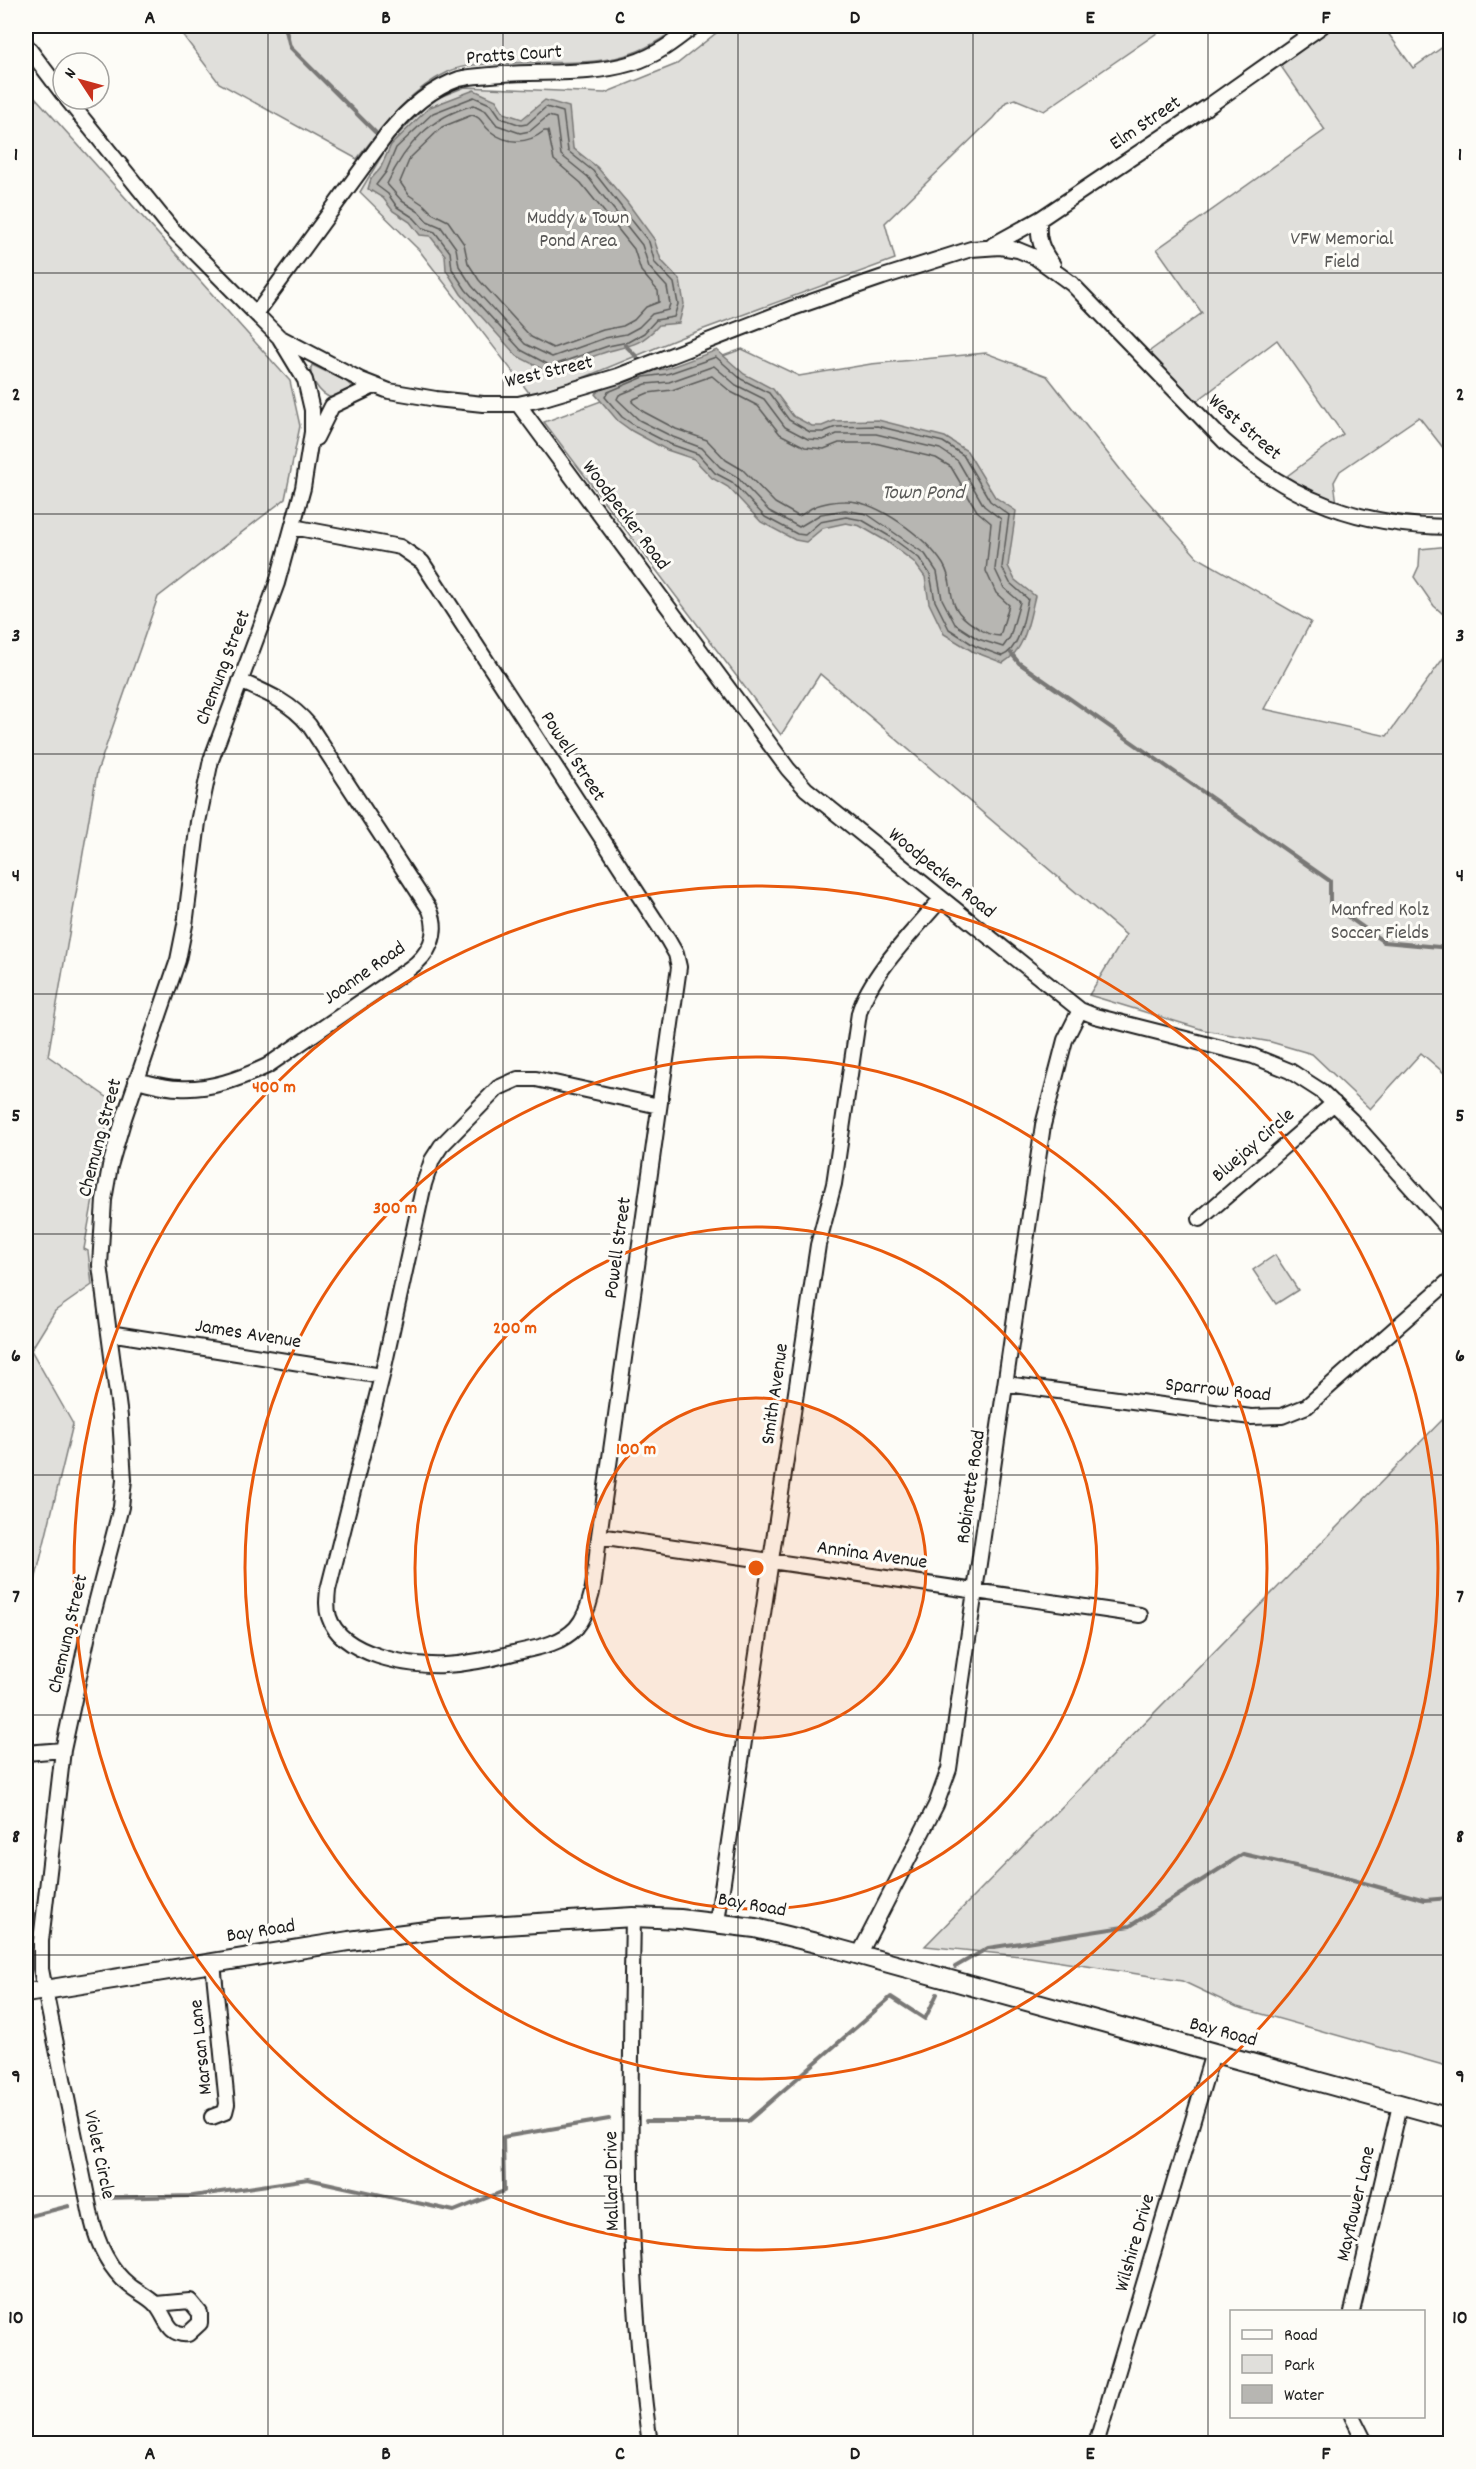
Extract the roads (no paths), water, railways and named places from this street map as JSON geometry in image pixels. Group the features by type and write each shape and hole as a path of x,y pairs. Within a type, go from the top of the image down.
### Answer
{"main road":[{"name":"Bay Road","path":"26,1993 442,1929 633,1917 717,1922 777,1932 1450,2118"}],"street":[{"name":"Pratts Court","path":"256,314 387,134 407,112 430,94 460,79 500,74 592,71 624,65 660,51 694,26"},
{"name":"Elm Street","path":"988,247 1007,239 1040,219 1210,105 1322,26"},
{"path":"26,45 51,78"},
{"name":"West Street","path":"76,111 151,206 197,256 279,337 374,386 436,399 483,404 518,404 618,376 793,308 883,277 971,249 1008,248 1027,253 1059,274 1085,296 1224,441 1281,484 1315,502 1347,514 1386,522 1450,526"},
{"name":"West Street","path":"1040,219 1038,232 1041,245 1059,274"},
{"name":"Chemung Street","path":"45,1990 41,1969 41,1941 63,1750 85,1646 122,1500 123,1451 100,1264 102,1212 110,1166 136,1080 178,960 204,789 222,728 274,591 293,526 309,456 313,422 308,389 296,362 279,337"},
{"name":"Chemung Street","path":"309,456 321,424 332,406 374,386"},
{"name":"Woodpecker Road","path":"518,404 796,779 940,899 1080,1010 1272,1063 1307,1080 1334,1103 1450,1231"},
{"name":"Powell Street","path":"293,526 400,547 422,562 672,947 678,960 679,975 591,1593 585,1615 575,1629 560,1640 483,1660 444,1665 406,1662 370,1653 352,1644 333,1626 328,1616 328,1590 382,1376 430,1166 441,1146 487,1098 511,1081 529,1078 659,1106"},
{"name":"Joanne Road","path":"136,1080 178,1088 203,1088 235,1080 267,1066 418,963 432,944 434,920 430,910 314,731 300,714 280,699 240,681"},
{"name":"Smith Avenue","path":"717,1922 818,1245 834,1184 859,1013 865,995 878,975 940,899"},
{"name":"Robinette Road","path":"859,1955 944,1788 953,1748 1043,1125 1065,1040 1080,1010"},
{"name":"Bluejay Circle","path":"1200,1219 1334,1103"},
{"name":"Sparrow Road","path":"1006,1384 1251,1417 1282,1416 1307,1406 1450,1280"},
{"name":"James Avenue","path":"109,1333 382,1376"},
{"name":"Annina Avenue","path":"599,1536 1140,1615"},
{"path":"26,1753 63,1750"},
{"name":"Mallard Drive","path":"633,1917 630,2060 635,2304 642,2389 650,2444"},
{"name":"Marsan Lane","path":"212,2117 225,2112 227,2104 213,1963"},
{"name":"Violet Circle","path":"45,1990 95,2232 109,2263 117,2273 132,2288 156,2304"},
{"name":"Wilshire Drive","path":"1096,2444 1214,2054"},
{"name":"Mayflower Lane","path":"1352,2310 1400,2104"},
{"path":"1353,2418 1366,2444"}],"water":[{"path":"474,90 496,100 504,113 522,119 545,100 569,107 573,148 597,167 627,202 654,239 661,260 680,280 684,304 679,323 659,325 637,343 550,373 517,356 461,294 446,270 445,255 430,236 420,235 410,222 393,211 383,198 368,189 371,179 380,169 391,145 430,107"},
{"name":"Town Pond","path":"717,350 744,374 773,389 793,416 812,426 822,426 834,421 878,420 945,437 967,451 995,497 1016,511 1008,566 1015,580 1035,596 1022,642 1011,657 1003,663 972,651 944,634 929,603 925,577 914,562 886,541 860,526 846,523 823,528 806,542 795,540 761,522 728,487 712,478 694,459 667,450 618,421 595,394 604,387 643,371 665,369"}],"waterway":[{"path":"285,26 290,47 375,132"},
{"path":"625,345 637,357"},
{"path":"1011,653 1019,663 1330,881 1330,904 1384,942 1450,948"},
{"path":"955,1967 988,1948 1130,1926 1243,1854 1339,1876 1425,1900 1450,1898"},
{"path":"646,2121 748,2121 891,1997 925,2019 937,1994"},
{"path":"103,2198 193,2196 308,2179 454,2211 504,2191 503,2137 609,2119"},
{"path":"26,2217 69,2206"}],"park label":[{"name":"Muddy & Town Pond Area","path":"578,230"},
{"name":"VFW Memorial Field","path":"1342,252"},
{"name":"Manfred Kolz Soccer Fields","path":"1380,922"}]}
